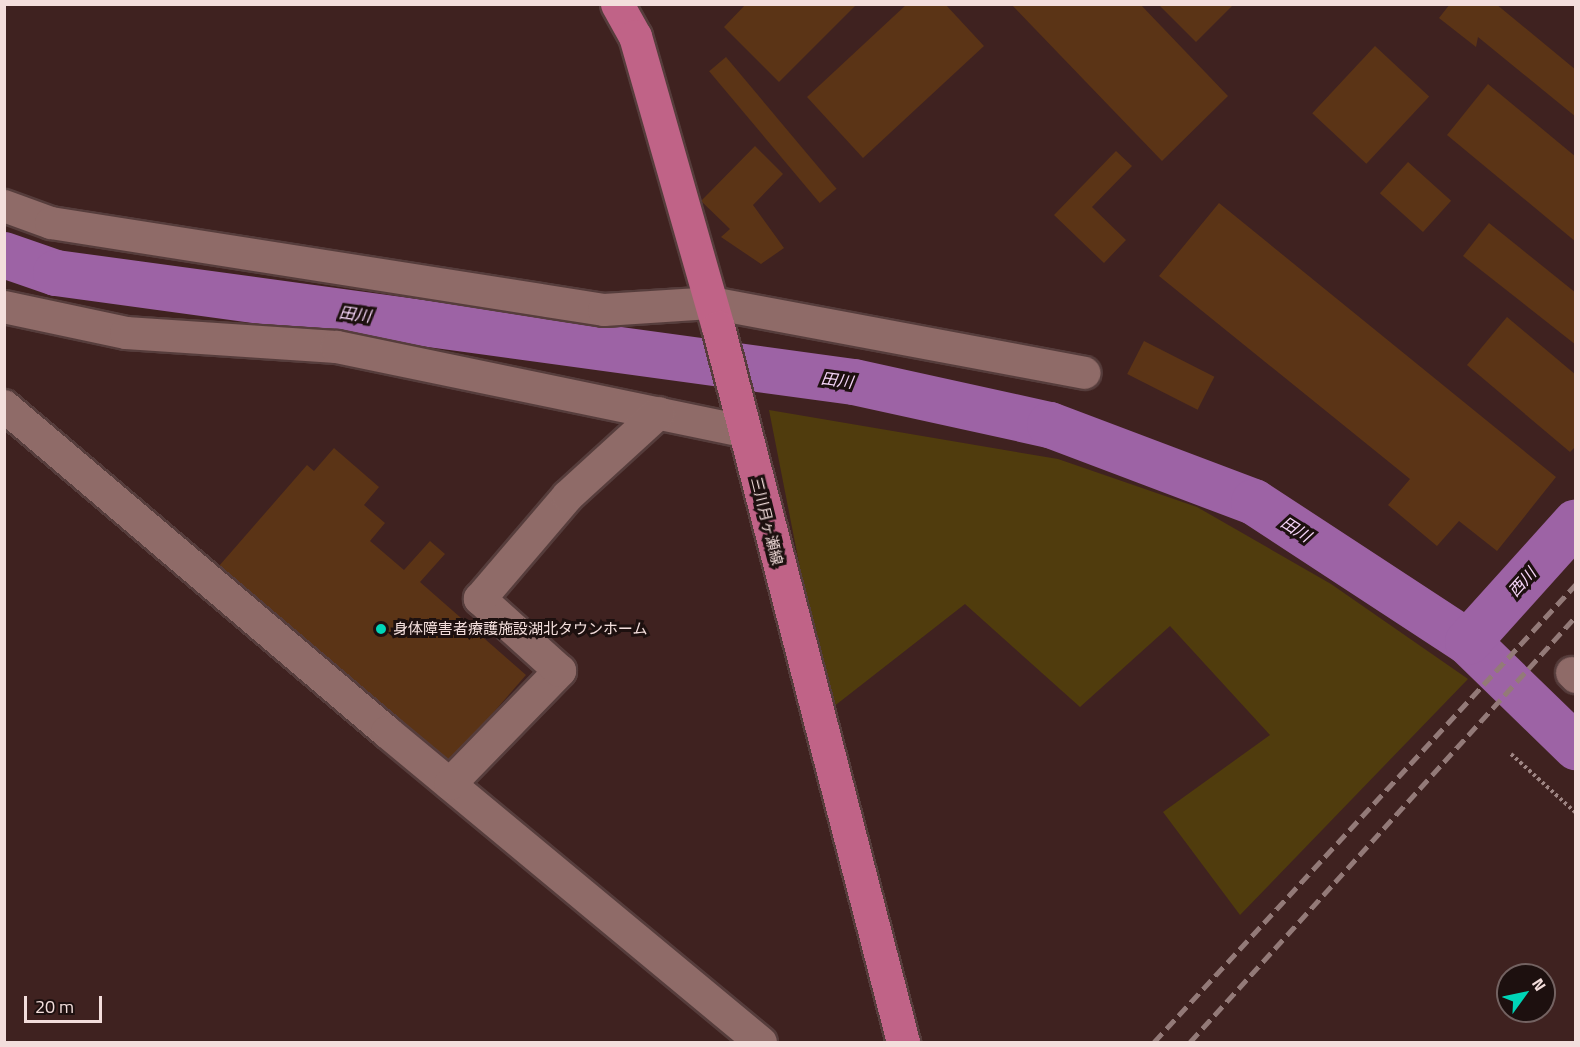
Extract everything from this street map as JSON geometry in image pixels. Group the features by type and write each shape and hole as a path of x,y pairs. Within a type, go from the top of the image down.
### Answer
{"main road":[{"name":"三川月ヶ瀬線","path":"616,4 635,36 715,315 903,1042"}],"street":[{"path":"4,206 51,223 604,310 715,315 1084,373"},
{"path":"4,307 126,333 337,347 659,413 742,421"},
{"path":"4,406 450,784 761,1042"},
{"path":"450,784 560,670 480,599 568,496 659,413"}],"path":[{"path":"1511,754 1575,813"}],"shaded area":[{"path":"769,410 1058,459 1197,507 1331,584 1468,679 1240,915 1163,812 1270,735 1170,626 1080,707 965,604 828,711"}],"building":[{"path":"746,4 857,4 779,82 724,27"},
{"path":"907,4 945,4 984,46 863,158 807,97"},
{"path":"1011,4 1140,4 1228,96 1162,161"},
{"path":"1158,4 1234,4 1196,42"},
{"path":"1450,4 1496,4 1576,70 1576,117 1478,37 1476,47 1439,18"},
{"path":"1375,46 1429,96 1366,164 1312,113"},
{"path":"726,57 837,189 820,203 709,71"},
{"path":"1488,84 1576,157 1576,242 1447,135"},
{"path":"755,146 783,174 753,205 784,248 761,264 721,237 730,229 701,201"},
{"path":"1116,151 1132,166 1092,207 1126,240 1104,263 1054,215"},
{"path":"1408,162 1451,201 1423,232 1380,193"},
{"path":"1219,203 1556,477 1497,551 1459,521 1437,546 1388,505 1410,479 1159,276"},
{"path":"1489,223 1576,293 1576,345 1463,256"},
{"path":"1507,317 1576,375 1576,446 1570,452 1467,365"},
{"path":"1144,341 1214,377 1198,410 1127,374"},
{"name":"身体障害者療護施設湖北タウンホーム","path":"334,448 379,487 364,505 385,523 370,541 404,570 430,541 445,554 420,582 526,675 447,766 219,566 307,465 314,471"}],"waterway":[{"name":"田川","path":"4,255 56,273 854,382 1050,425 1254,502 1468,642 1576,747"},
{"name":"西川","path":"1468,642 1576,522"}],"railway":[{"path":"1154,1042 1576,584"},
{"path":"1190,1042 1576,616"}],"place":[{"name":"身体障害者療護施設湖北タウンホーム","path":"381,629"}]}
